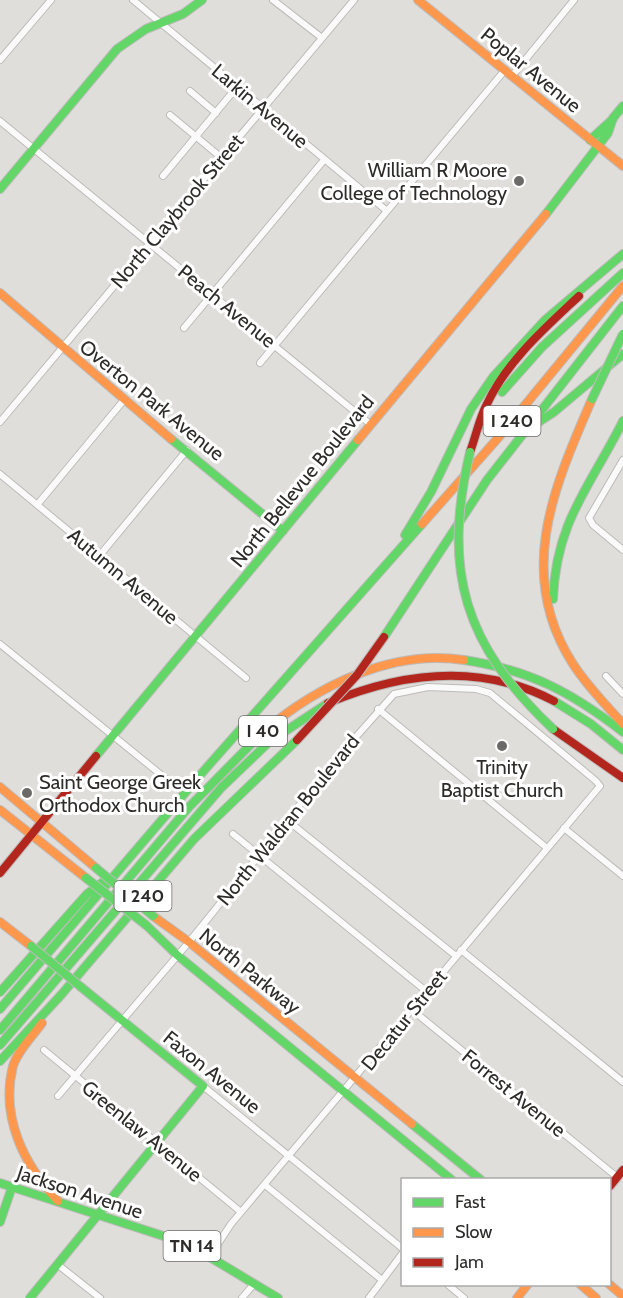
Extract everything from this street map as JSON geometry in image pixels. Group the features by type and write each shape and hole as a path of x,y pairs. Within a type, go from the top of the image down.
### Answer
{"main road":[{"path":"0,189 117,48 160,23 183,14 202,0"},
{"name":"Poplar Avenue","path":"418,0 623,166"},
{"name":"North Bellevue Boulevard","path":"0,873 574,180 608,133 613,118 623,106"},
{"path":"590,140 613,118"},
{"path":"623,254 542,333 506,375 489,406 470,452 457,517 457,559 465,597 478,635 497,669 523,702 553,729 623,778"},
{"path":"396,551 430,493 466,419 489,383 563,301 623,254"},
{"path":"489,406 542,347 623,273"},
{"name":"I 240","path":"0,1009 396,551 506,429 623,286"},
{"name":"Overton Park Avenue","path":"0,293 124,400 283,531"},
{"name":"I 240","path":"0,1061 61,995 194,839 297,740 357,675 487,480 623,306"},
{"path":"623,334 554,487 544,527 542,563 554,624 574,666 623,724"},
{"path":"524,433 554,412 623,354"},
{"path":"554,624 552,574 561,534 623,422"},
{"name":"I 40","path":"0,1030 227,766 285,713 339,681 375,667 413,660 447,658 483,661 519,669 558,685 584,700 623,732"},
{"name":"I 40","path":"0,1044 233,774 285,730 346,694 408,676 448,674 490,678 515,684 551,699 585,720 623,750"},
{"name":"North Parkway","path":"0,787 153,916 189,942 480,1178"},
{"name":"North Parkway","path":"0,810 146,925 177,955 451,1178"},
{"path":"0,992 87,894 122,866"},
{"name":"Faxon Avenue","path":"0,922 203,1086"},
{"path":"58,1201 26,1168 14,1150 6,1131 4,1115 7,1085 14,1065 61,995"},
{"path":"30,1298 203,1086"},
{"name":"Jackson Avenue","path":"0,1183 188,1244 278,1298"},
{"path":"0,1221 12,1187"},
{"path":"517,1298 526,1286"},
{"path":"582,1286 596,1298"},
{"path":"611,1286 623,1296"}],"street":[{"path":"0,60 51,0"},
{"name":"Larkin Avenue","path":"133,0 387,211"},
{"path":"273,0 322,38"},
{"name":"North Claybrook Street","path":"0,422 223,159 354,0"},
{"path":"260,363 387,211 574,0"},
{"path":"163,176 237,87"},
{"path":"190,91 216,113"},
{"path":"170,116 223,159"},
{"name":"Peach Avenue","path":"0,121 370,424"},
{"path":"184,328 324,160"},
{"path":"37,505 124,400"},
{"path":"99,555 187,450"},
{"path":"623,460 589,518 593,525 623,550"},
{"name":"Autumn Avenue","path":"0,474 246,678"},
{"path":"2,648 170,782"},
{"path":"606,676 623,694"},
{"name":"Decatur Street","path":"210,1256 241,1212 600,786 490,693 476,689 428,687 394,694 378,709"},
{"path":"378,709 547,848"},
{"name":"North Waldran Boulevard","path":"58,1096 189,942 378,709"},
{"path":"287,820 456,956"},
{"path":"564,828 623,876"},
{"path":"233,834 426,991"},
{"path":"461,950 623,1082"},
{"name":"Forrest Avenue","path":"411,1009 620,1173"},
{"name":"Greenlaw Avenue","path":"44,1050 241,1212"},
{"name":"Faxon Avenue","path":"203,1086 401,1247"},
{"path":"265,1185 382,1280"},
{"path":"369,1298 401,1255"},
{"path":"57,1264 99,1298"},
{"path":"242,1298 254,1284"},
{"path":"449,1286 464,1298"}],"traffic: fast":[{"path":"0,189 117,49 146,29 183,14 202,0"},
{"path":"546,214 608,133 613,118 623,106"},
{"path":"590,140 613,119"},
{"path":"405,535 431,492 471,409 493,377 545,320 623,254"},
{"path":"502,392 542,347 623,273"},
{"path":"384,637 487,480 623,306"},
{"path":"592,399 623,334"},
{"path":"531,427 554,412 623,354"},
{"path":"553,599 556,572 568,526 623,421"},
{"path":"171,439 283,531"},
{"path":"96,756 358,440"},
{"path":"470,452 462,495 459,534 460,570 468,604 480,636 499,667 523,698 553,729"},
{"path":"0,1009 208,766 422,524"},
{"path":"464,660 509,670 549,685 586,705 623,732"},
{"path":"554,701 591,724 623,750"},
{"path":"0,1045 221,788 269,742 328,703"},
{"path":"0,1030 189,807 263,732"},
{"path":"0,1061 61,995 194,839 297,740"},
{"path":"96,868 153,916"},
{"path":"86,878 146,925"},
{"path":"0,992 87,894 103,882"},
{"path":"146,925 177,955 450,1178"},
{"path":"31,946 81,987"},
{"path":"30,1298 203,1086 81,987"},
{"path":"412,1124 479,1178"},
{"path":"0,1183 188,1244 278,1298"},
{"path":"0,1222 12,1187"}],"traffic: slow":[{"path":"418,0 623,166"},
{"path":"358,440 546,214"},
{"path":"422,524 498,438 623,286"},
{"path":"0,293 171,439"},
{"path":"592,399 565,465 546,531 544,564 546,597 556,630 573,664 590,688 623,724"},
{"path":"263,732 307,700 356,675 409,660 437,658 464,660"},
{"path":"0,787 96,868"},
{"path":"0,810 86,878"},
{"path":"153,916 189,942 412,1124"},
{"path":"0,922 31,946"},
{"path":"42,1023 15,1060 10,1085 10,1104 13,1122 25,1156 58,1201"},
{"path":"517,1298 526,1286"},
{"path":"582,1286 596,1298"},
{"path":"611,1286 623,1296"}],"traffic: jam":[{"path":"470,452 484,410 505,373 528,346 579,296"},
{"path":"297,740 357,675 384,637"},
{"path":"328,703 384,684 413,678 441,676 469,676 498,680 554,701"},
{"path":"553,729 623,778"},
{"path":"0,873 96,756"},
{"path":"611,1185 623,1170"}],"place":[{"name":"William R Moore College of Technology","path":"519,181"},
{"name":"Trinity Baptist Church","path":"502,746"},
{"name":"Saint George Greek Orthodox Church","path":"27,793"}]}
